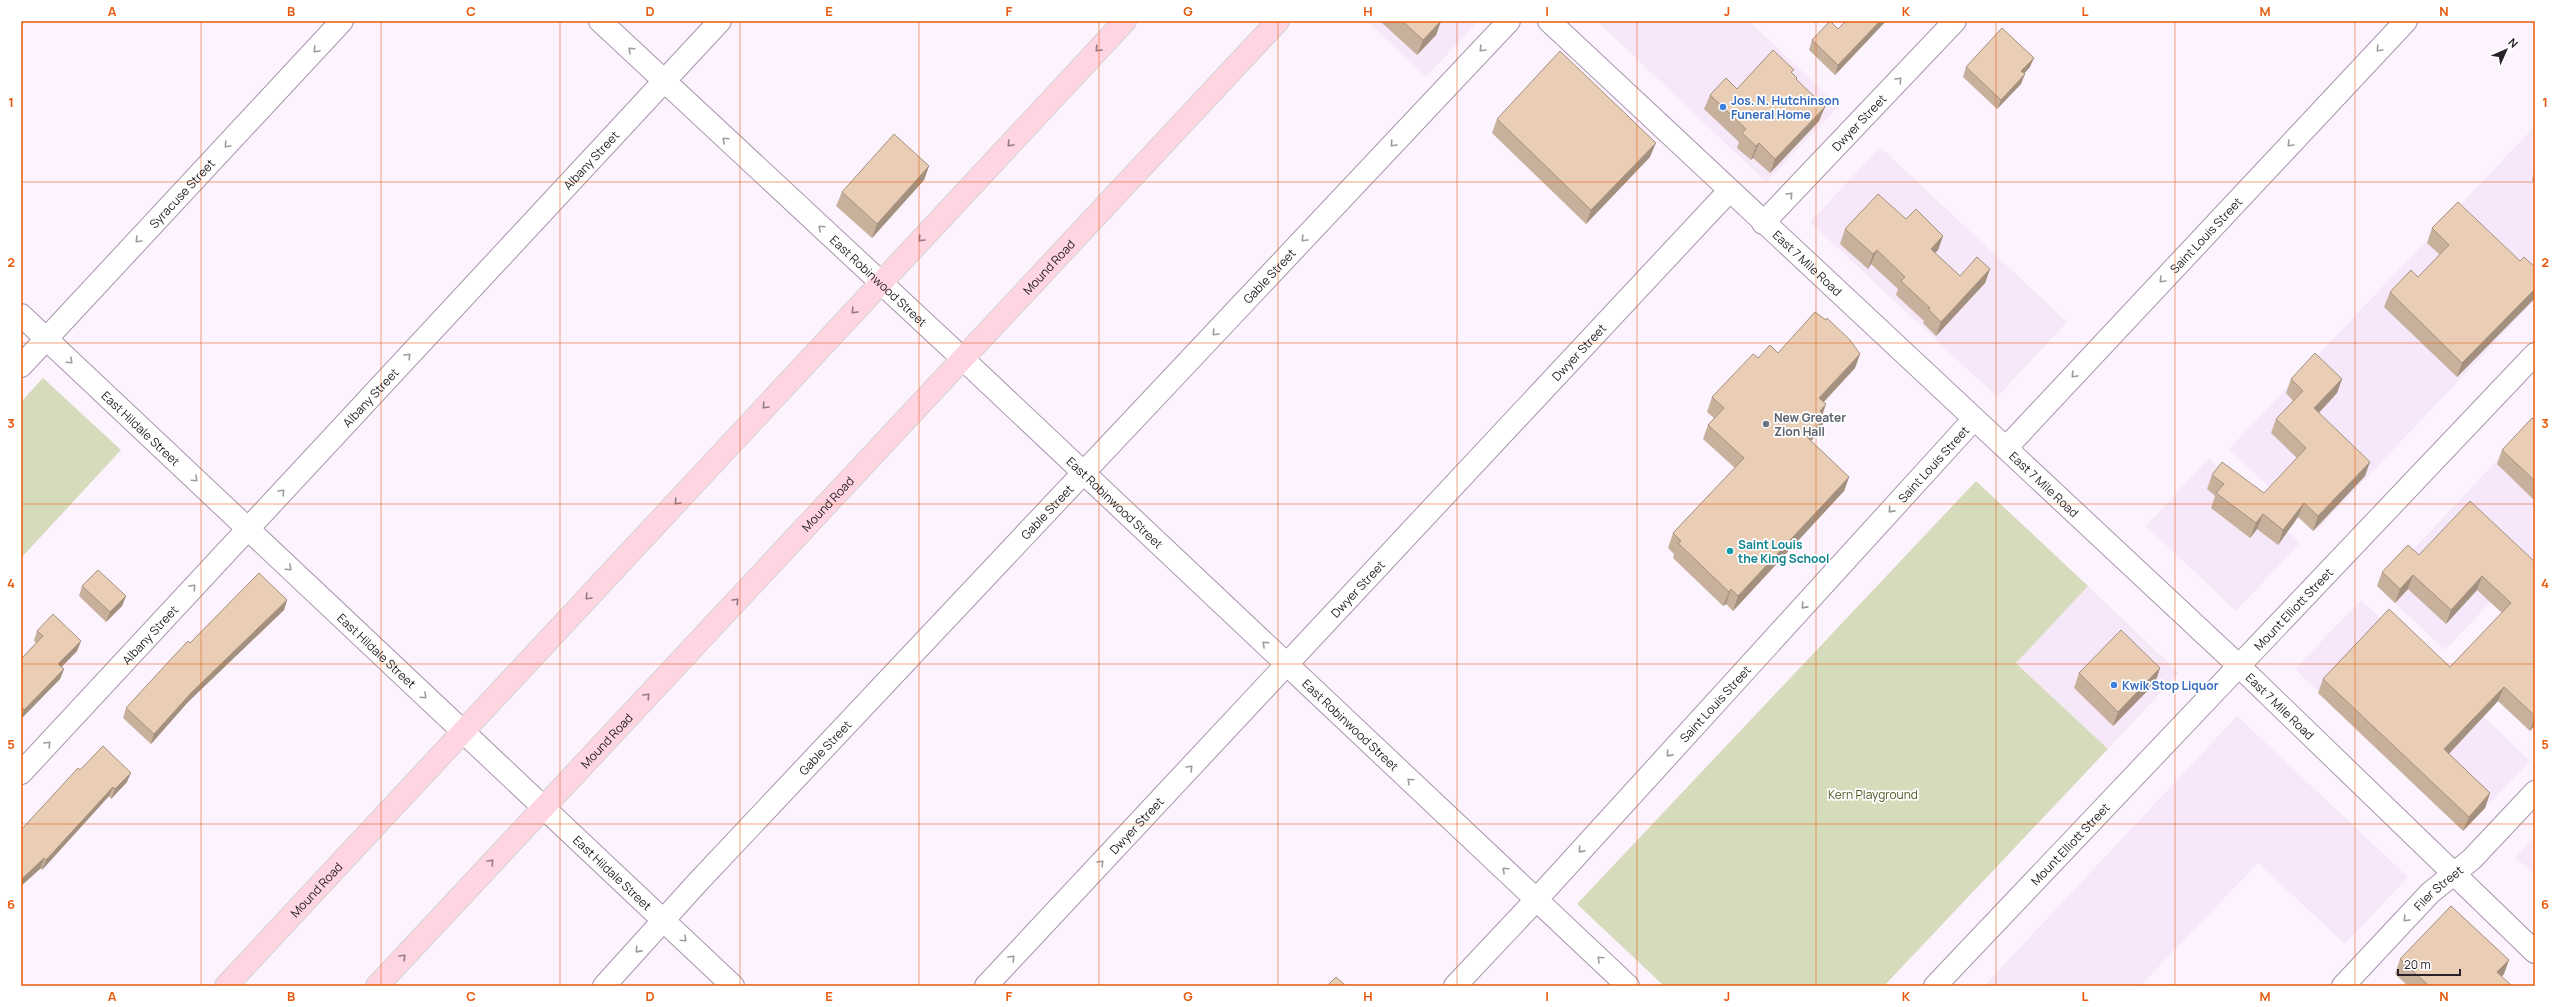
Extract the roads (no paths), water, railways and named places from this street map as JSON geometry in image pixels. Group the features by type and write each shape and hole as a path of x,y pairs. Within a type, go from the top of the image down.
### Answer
{"main road":[{"name":"Mound Road","path":"226,986 1125,21"},
{"name":"Mound Road","path":"377,986 1278,21"}],"street":[{"name":"Syracuse Street","path":"21,366 342,21"},
{"name":"East Robinwood Street","path":"600,21 963,359 1628,986"},
{"name":"Albany Street","path":"21,773 720,21"},
{"name":"Gable Street","path":"604,986 664,920 1509,21"},
{"name":"East 7 Mile Road","path":"1549,21 1763,223 2239,666 2535,952"},
{"name":"Dwyer Street","path":"1763,223 1955,21"},
{"name":"Saint Louis Street","path":"2006,448 2406,21"},
{"name":"Dwyer Street","path":"986,986 1729,191"},
{"name":"East Hildale Street","path":"21,315 733,986"},
{"name":"Mount Elliott Street","path":"1935,986 2535,354"},
{"name":"Saint Louis Street","path":"1455,986 1536,900 1974,419"},
{"name":"Filer Street","path":"2343,986 2430,893 2453,872 2472,859 2535,792"}],"place":[{"name":"Jos. N. Hutchinson Funeral Home","path":"1723,107"},
{"name":"New Greater Zion Hall","path":"1766,424"},
{"name":"Saint Louis the King School","path":"1730,551"},
{"name":"Kwik Stop Liquor","path":"2114,685"}],"park label":[{"name":"Kern Playground","path":"1873,794"}]}
